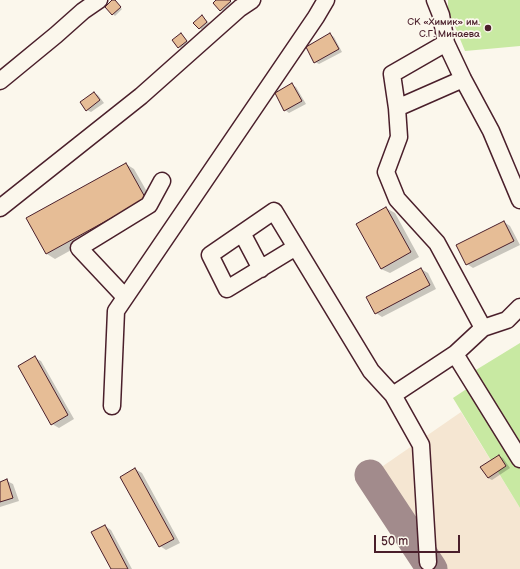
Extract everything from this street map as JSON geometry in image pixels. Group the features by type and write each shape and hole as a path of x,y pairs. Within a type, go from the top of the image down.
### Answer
{"street":[{"path":"0,81 98,0"},
{"path":"0,208 142,96 240,8 252,0"},
{"path":"112,406 116,311 316,17 326,0"},
{"path":"438,7 446,43 463,79 491,131 520,200"},
{"path":"446,43 392,74 397,108 399,137 386,172 397,199 437,243 483,328"},
{"path":"397,108 463,79"},
{"path":"125,297 79,248 149,205 162,181"},
{"path":"296,247 227,289 210,255 274,211 296,247 371,371 393,395 421,445 428,562"},
{"path":"242,233 261,269"},
{"path":"393,395 455,354 483,328 507,320 520,307"},
{"path":"455,354 520,459"}],"shaded area":[{"path":"461,412 520,508 520,569 432,569 370,475"}],"green space":[{"name":"СК «Химик» им. С.Г. Минаева","path":"448,0 520,0 520,46 465,51 448,10"},
{"path":"520,343 520,508 453,398 477,382 471,373"}],"building":[{"path":"112,0 115,0 121,7 112,15 105,7"},
{"path":"216,0 231,1 220,11 213,3"},
{"path":"202,15 207,22 199,29 193,23"},
{"path":"181,33 187,41 178,48 172,40"},
{"path":"330,33 339,49 314,63 306,47"},
{"path":"292,83 302,101 284,111 275,93"},
{"path":"94,92 100,100 86,111 80,102"},
{"path":"126,163 146,199 46,254 26,218"},
{"path":"386,207 411,252 381,269 356,224"},
{"path":"504,221 514,241 466,265 456,245"},
{"path":"421,268 430,285 375,314 366,297"},
{"path":"35,356 68,415 51,425 18,366"},
{"path":"499,455 506,466 488,478 480,467"},
{"path":"135,468 174,539 159,547 120,477"},
{"path":"7,479 13,498 0,502 0,482"},
{"path":"105,525 128,569 111,569 91,532"}],"taxiway":[{"path":"370,475 432,569"}],"place":[{"name":"СК «Химик» им. С.Г. Минаева","path":"488,28"}]}
